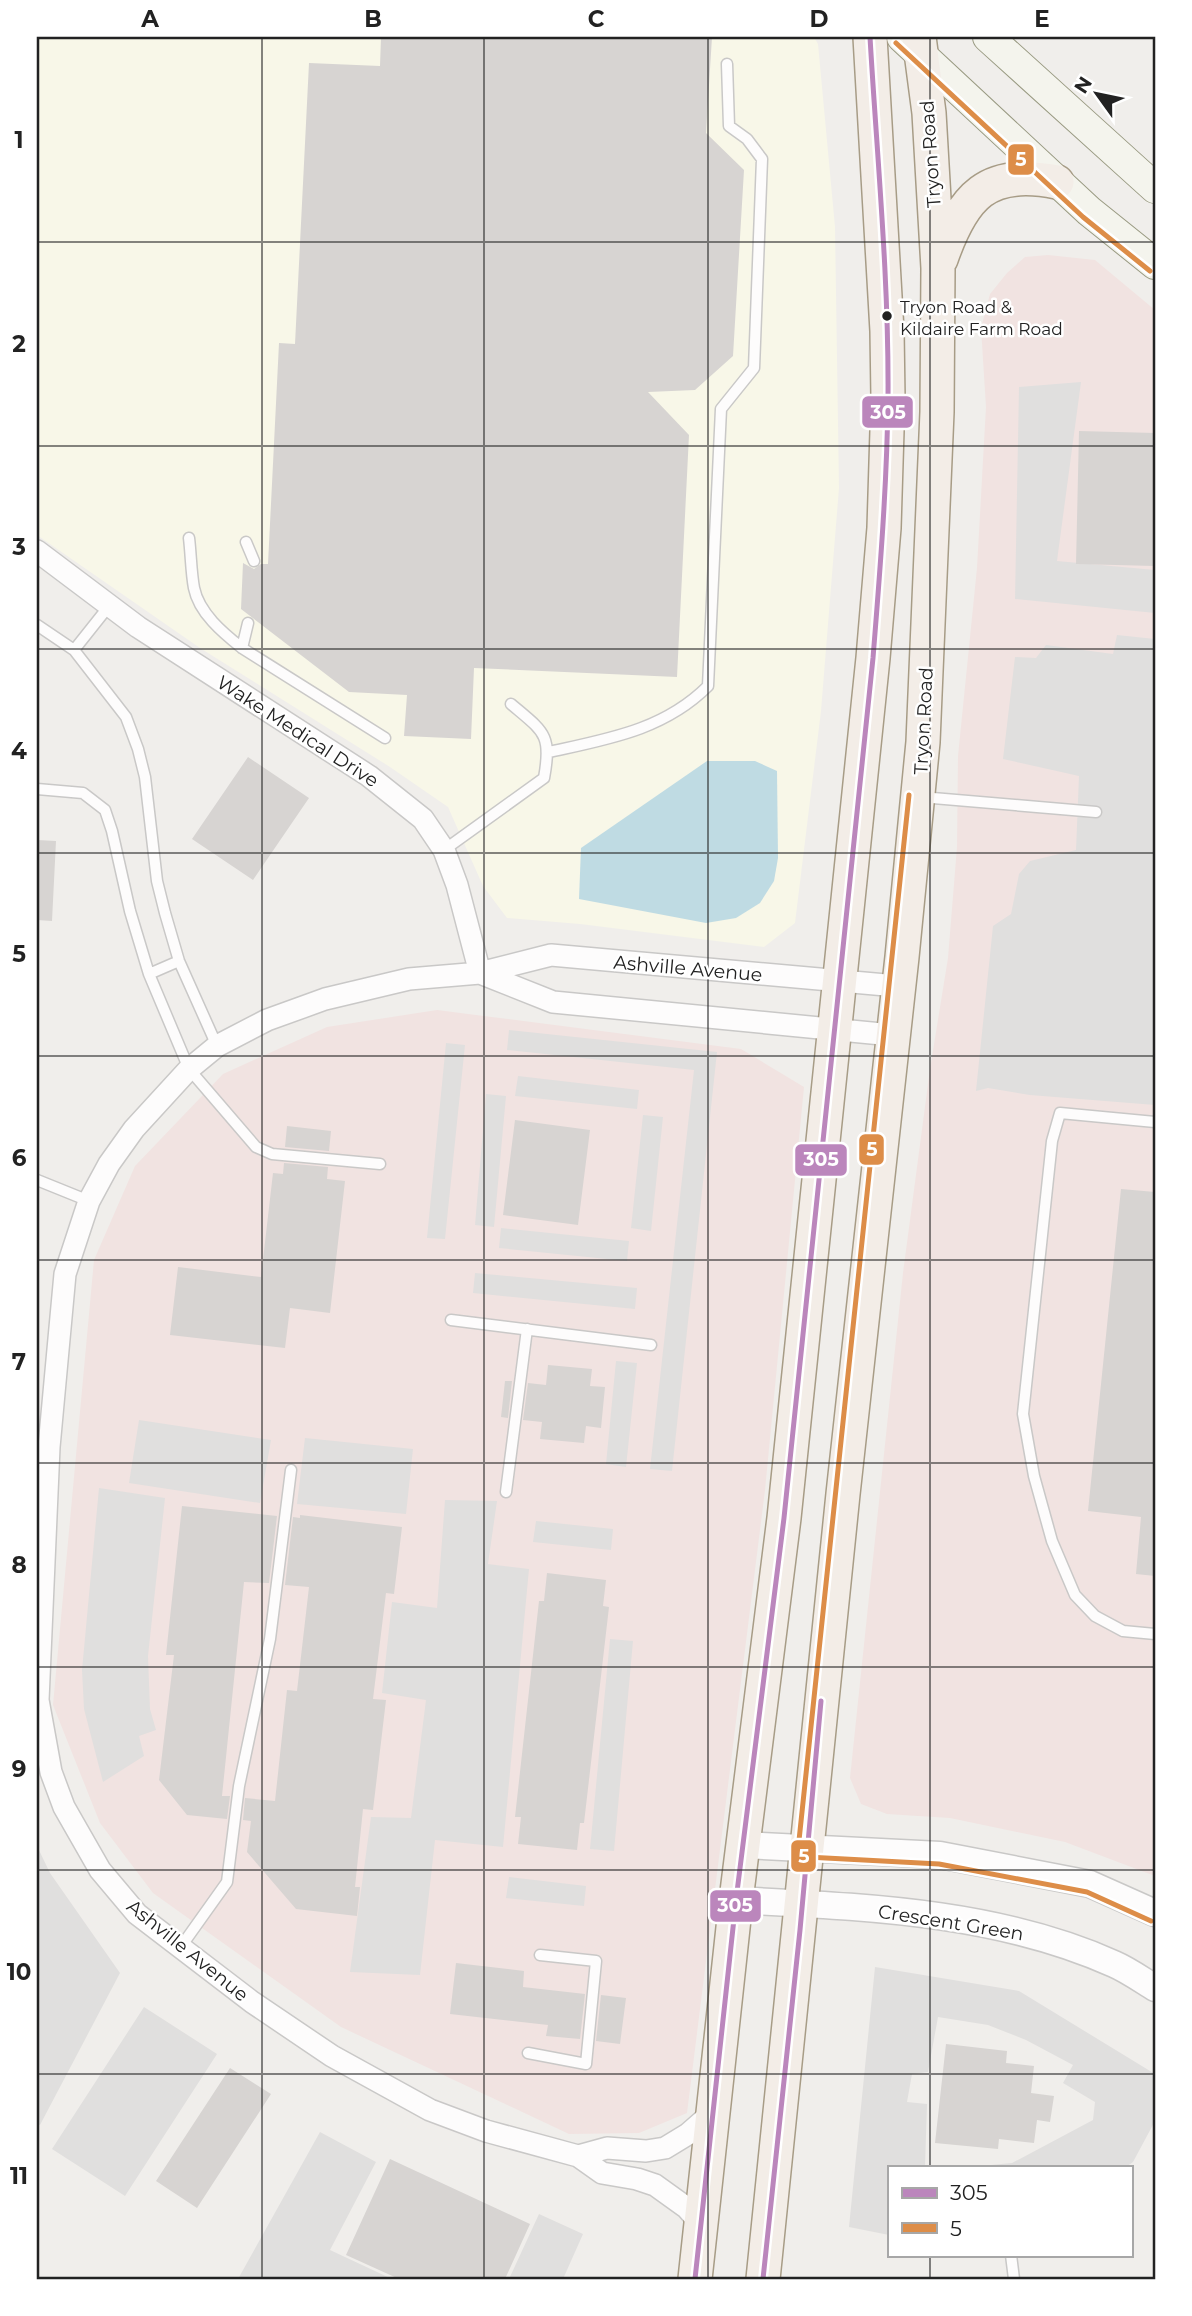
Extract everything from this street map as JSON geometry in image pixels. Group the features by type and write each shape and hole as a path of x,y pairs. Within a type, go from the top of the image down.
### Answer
{"main road":[{"path":"695,2279 736,1900 784,1518 873,658 887,463 887,331 870,37"},
{"path":"988,37 1155,188"},
{"path":"914,42 1057,182 1155,264"},
{"name":"Tryon Road","path":"763,2279 923,742 937,412 938,268 929,114 914,42"},
{"path":"938,268 952,227 976,195 988,187 1017,178 1032,177 1057,182"}],"street":[{"name":"Wake Medical Drive","path":"37,551 138,627 369,776 423,819 444,850 457,885 480,973"},
{"name":"Ashville Avenue","path":"701,2224 687,2208 655,2185 637,2179 602,2174 578,2156 486,2131 430,2110 332,2056 252,2003 137,1914 100,1870 64,1807 51,1772 38,1700 48,1447 65,1274 89,1201 109,1164 134,1129 189,1069 217,1046 267,1020 325,999 409,979 480,973 551,955 897,986"},
{"name":"Ashville Avenue","path":"480,973 553,1002 892,1035"},
{"path":"743,1845 940,1855 1090,1884 1155,1913"},
{"name":"Crescent Green","path":"736,1900 916,1912 1008,1928 1062,1943 1116,1965 1155,1988"},
{"name":"Ashville Avenue","path":"578,2156 607,2148 646,2151 665,2148 688,2134 712,2113"}],"lane":[{"path":"549,752 634,732 691,703 708,686 721,409 754,368 762,159 747,139 729,126 727,64"},
{"path":"189,538 194,590 210,618 242,648 385,738"},
{"path":"246,542 254,561"},
{"path":"74,650 109,606"},
{"path":"242,648 248,623"},
{"path":"37,625 74,650 126,717 138,748 148,802 157,881 179,961 217,1046"},
{"path":"444,850 544,778 549,752 543,731 511,704"},
{"path":"37,789 83,793 105,810 113,831 130,911 149,974 189,1069 257,1147 272,1154 380,1164"},
{"path":"918,796 1096,811"},
{"path":"149,974 179,961"},
{"path":"1155,1122 1060,1113 1052,1141 1023,1414 1034,1476 1052,1541 1075,1595 1095,1616 1124,1631 1155,1634"},
{"path":"37,1180 89,1201"},
{"path":"451,1320 651,1345"},
{"path":"506,1492 527,1329"},
{"path":"180,1948 227,1882 239,1786 270,1639 291,1470"},
{"path":"528,2053 586,2064 596,1961 540,1955"},
{"path":"1011,2256 1014,2279"}],"shaded area":[{"path":"37,37 814,37 818,44 835,227 839,488 821,711 795,923 764,947 580,924 507,918 483,886 448,807 390,767 200,648 37,535"},
{"path":"1048,255 1095,260 1155,310 1155,1876 1065,1842 950,1818 887,1814 861,1804 850,1778 903,1273 930,1069 948,958 957,847 958,756 977,568 986,407 981,328 990,294 1007,273 1025,257"},
{"path":"1081,382 1057,561 1155,570 1155,613 1015,599 1019,387"},
{"path":"1117,635 1155,639 1155,1105 1030,1095 988,1088 976,1091 993,926 1011,914 1019,874 1030,861 1076,850 1079,776 1003,759 1015,657 1036,658 1046,645 1113,654"},
{"path":"437,1010 741,1049 804,1087 765,1490 687,2113 639,2133 569,2134 341,2027 153,1893 100,1823 53,1705 94,1260 135,1166 223,1074 327,1027"},
{"path":"509,1030 717,1052 672,1471 650,1469 694,1070 507,1050"},
{"path":"446,1043 465,1045 445,1239 427,1238"},
{"path":"518,1076 639,1090 637,1109 515,1096"},
{"path":"486,1094 506,1096 494,1227 475,1225"},
{"path":"643,1115 663,1117 651,1231 631,1228"},
{"path":"501,1228 629,1241 627,1261 499,1248"},
{"path":"475,1273 637,1288 635,1309 473,1293"},
{"path":"616,1361 637,1363 626,1467 606,1464"},
{"path":"139,1420 271,1440 260,1503 129,1483"},
{"path":"305,1438 413,1449 406,1514 297,1504"},
{"path":"99,1488 165,1498 148,1656 150,1709 156,1730 139,1736 144,1756 103,1782 84,1709 82,1670"},
{"path":"445,1500 497,1501 488,1564 529,1569 503,1847 435,1840 420,1975 350,1972 371,1817 411,1818 426,1700 382,1693 392,1602 437,1608"},
{"path":"536,1521 613,1529 611,1550 533,1542"},
{"path":"610,1639 633,1641 614,1851 590,1849"},
{"path":"37,1846 50,1873 120,1973 40,2125 37,2124"},
{"path":"509,1877 586,1886 584,1906 506,1898"},
{"path":"875,1967 1019,1991 1155,2074 1155,2121 1133,2162 1127,2166 980,2166 1012,2163 1093,2120 1095,2102 1063,2083 1073,2065 1026,2040 988,2025 938,2017 928,2072 912,2074 907,2102 927,2104 925,2166 888,2166 888,2235 849,2227"},
{"path":"144,2007 217,2054 125,2196 52,2149"},
{"path":"320,2132 376,2162 330,2250 392,2279 238,2279"},
{"path":"539,2214 583,2234 563,2279 509,2279"}],"water":[{"path":"707,761 755,761 777,771 778,858 774,881 760,903 736,918 706,923 579,899 581,848"}],"building":[{"path":"381,37 712,37 706,133 744,170 733,356 695,390 648,392 689,435 677,677 474,668 471,739 404,736 407,695 349,692 241,609 243,563 254,569 261,564 268,564 279,343 295,344 309,63 380,66"},
{"path":"1079,431 1155,433 1155,566 1076,564"},
{"path":"248,757 309,798 253,880 192,839"},
{"path":"37,840 56,841 52,921 37,920"},
{"path":"515,1120 590,1130 578,1225 503,1215"},
{"path":"287,1126 331,1131 329,1151 285,1147"},
{"path":"284,1163 328,1167 327,1179 345,1181 330,1313 290,1308 285,1348 170,1335 178,1267 261,1277 273,1173 283,1174"},
{"path":"1121,1189 1155,1192 1155,1576 1136,1574 1141,1517 1088,1511"},
{"path":"548,1365 592,1369 590,1386 605,1387 601,1428 586,1426 584,1443 540,1439 542,1422 523,1420 528,1383 546,1385"},
{"path":"505,1381 512,1381 508,1418 501,1417"},
{"path":"182,1506 277,1516 269,1583 244,1582 222,1796 230,1796 227,1819 187,1815 159,1780 174,1655 166,1655"},
{"path":"300,1515 402,1527 394,1594 386,1593 373,1699 386,1700 373,1810 363,1809 355,1887 360,1887 357,1916 296,1909 247,1852 251,1821 243,1820 245,1798 275,1801 287,1690 297,1691 309,1587 285,1585 293,1517 300,1518"},
{"path":"547,1573 606,1580 603,1606 609,1607 584,1823 580,1823 577,1850 518,1844 521,1817 515,1817 539,1601 544,1601"},
{"path":"456,1963 524,1971 523,1987 585,1994 580,2039 546,2036 548,2025 450,2014"},
{"path":"601,1995 626,1998 620,2044 596,2041"},
{"path":"946,2044 1007,2051 1006,2063 1034,2066 1031,2093 1054,2096 1050,2122 1037,2120 1034,2143 999,2139 998,2149 935,2143"},
{"path":"230,2068 271,2094 197,2208 156,2181"},
{"path":"390,2159 530,2224 505,2279 399,2279 346,2255"}],"transit line":[{"name":"305","path":"695,2279 736,1900 784,1518 873,658 883,528 888,353 885,263 870,37"},
{"name":"5","path":"896,43 1083,217 1150,271"},
{"name":"5","path":"909,795 798,1850 801,1855 807,1857 939,1864 1087,1892 1151,1921"},
{"name":"305","path":"763,2279 821,1701"}],"place":[{"name":"Tryon Road & Kildaire Farm Road","path":"887,316"}]}
